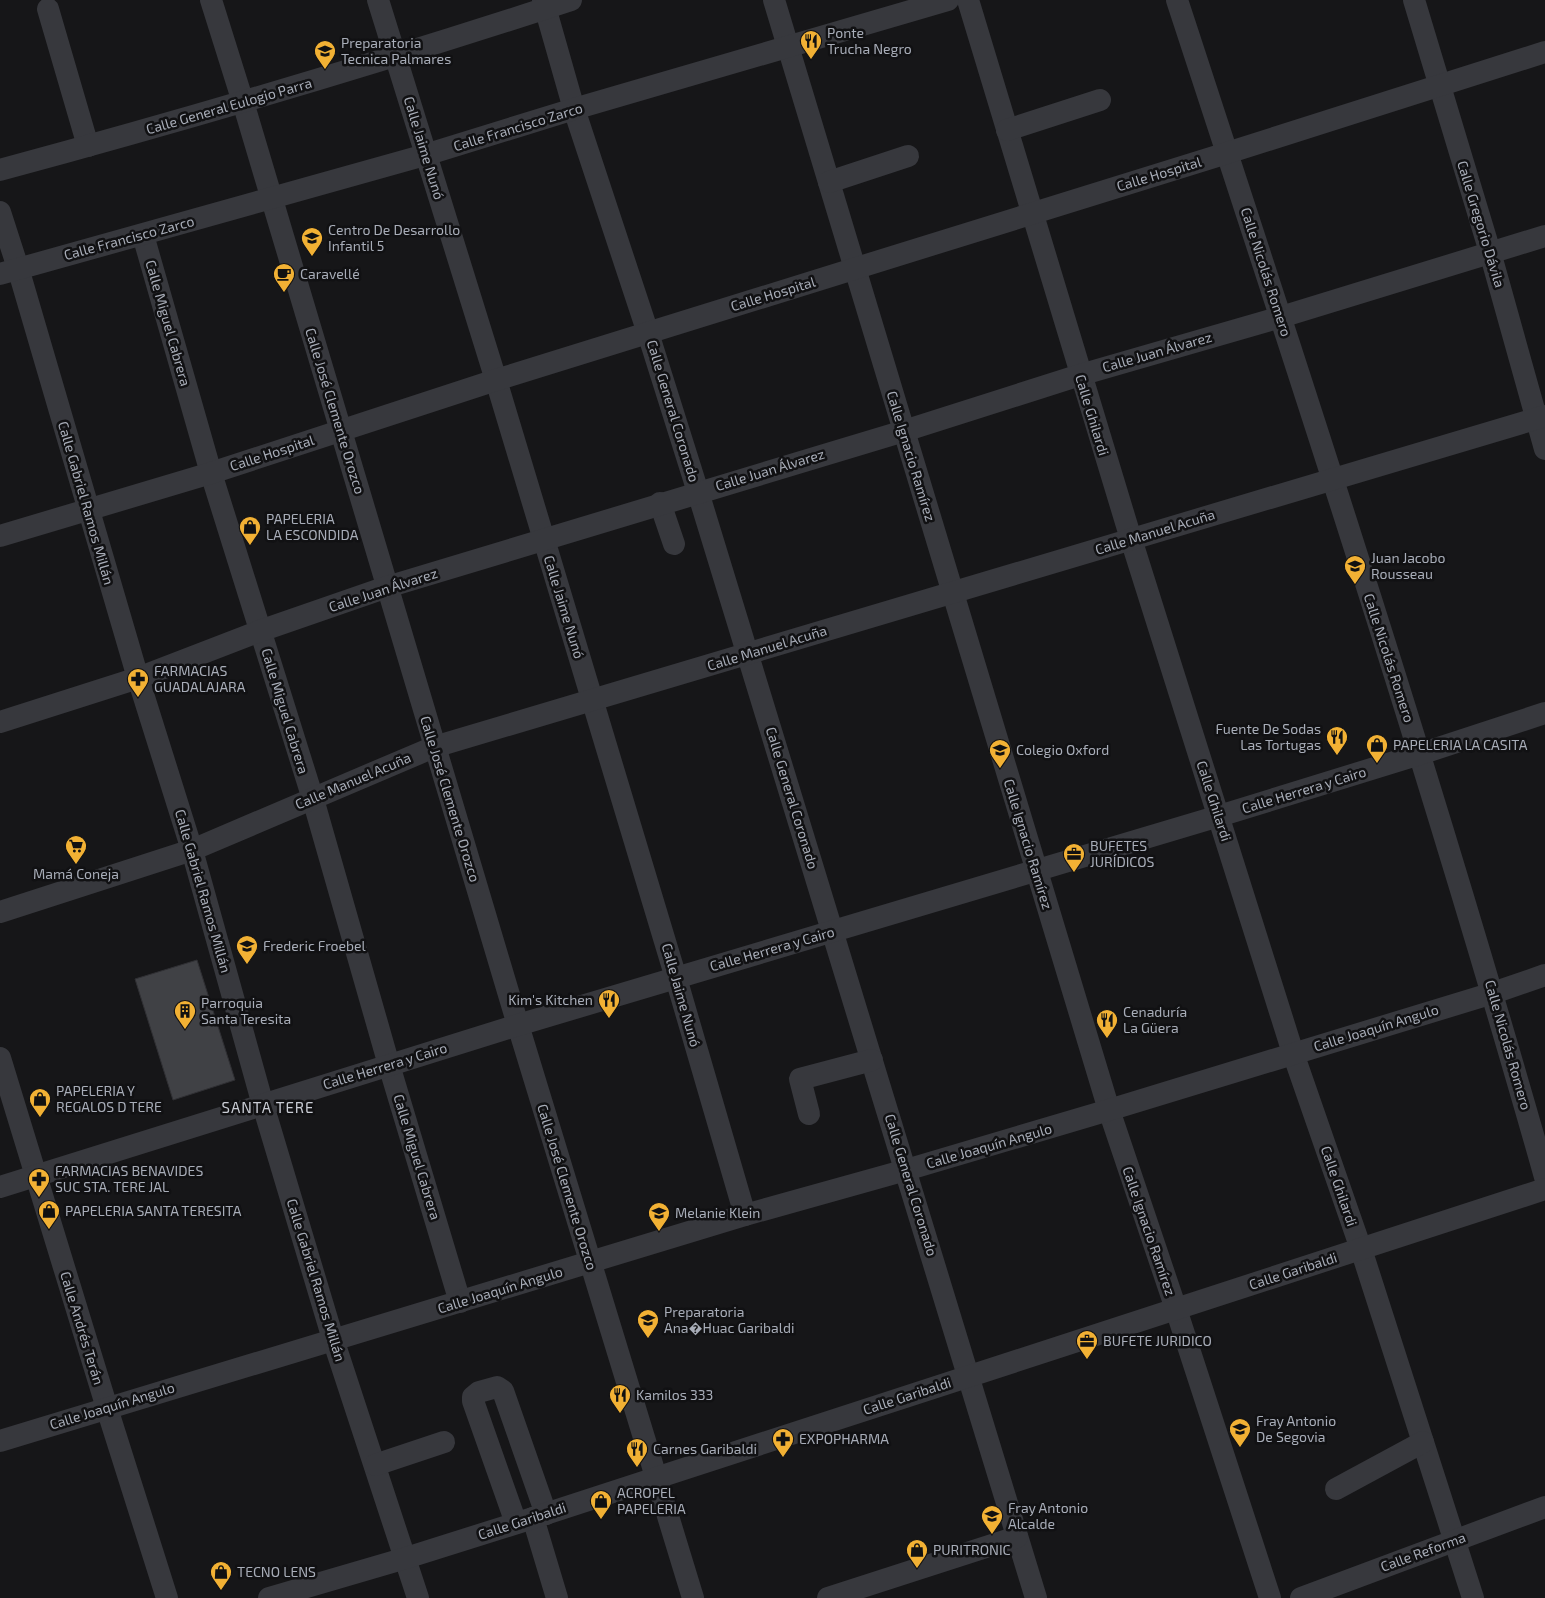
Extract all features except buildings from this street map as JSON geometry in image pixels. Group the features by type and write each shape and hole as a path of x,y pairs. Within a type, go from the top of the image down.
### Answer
{"street":[{"name":"Calle José Clemente Orozco","path":"211,0 388,587 434,747 693,1598"},
{"name":"Calle Jaime Nunó","path":"378,0 397,56 425,155 496,380 676,978 745,1215"},
{"name":"Calle General Eulogio Parra","path":"0,170 243,102 397,56 544,4 571,0"},
{"name":"Calle Ignacio Ramírez","path":"774,0 1109,1110 1270,1598"},
{"name":"Calle Francisco Zarco","path":"9,271 425,155 574,109 948,0"},
{"name":"Calle Ghilardi","path":"968,0 1080,375 1293,1053 1361,1249 1473,1598"},
{"name":"Calle Nicolás Romero","path":"1177,0 1281,317 1420,754 1493,993 1545,1177"},
{"name":"Calle Gregorio Dávila","path":"1414,0 1541,417 1545,449"},
{"name":"Calle General Coronado","path":"544,4 574,109 698,492 1036,1598"},
{"path":"48,9 88,146"},
{"name":"Calle Hospital","path":"0,536 211,473 496,380 1227,154 1545,52"},
{"path":"1007,130 1100,100"},
{"path":"829,182 908,156"},
{"name":"Calle Gabriel Ramos Millán","path":"0,212 9,271 88,510 192,850 263,1105 333,1339 418,1598"},
{"name":"Calle Miguel Cabrera","path":"143,235 211,473 313,799 389,1065 460,1302"},
{"name":"Calle Juan Álvarez","path":"0,722 138,678 260,631 388,587 1080,375 1281,317 1545,236"},
{"name":"Calle Manuel Acuña","path":"0,912 192,850 434,747 1541,417"},
{"path":"660,503 674,544"},
{"name":"Calle Herrera y Cairo","path":"0,1187 518,1024 1219,816 1545,713"},
{"name":"Calle Joaquín Angulo","path":"0,1441 745,1215 1109,1110 1493,993 1545,975"},
{"name":"Calle Andrés Terán","path":"0,1058 167,1598"},
{"path":"809,1114 800,1079 872,1060"},
{"name":"Calle Garibaldi","path":"269,1598 406,1558 532,1518 1545,1189"},
{"path":"532,1518 473,1401 476,1394 497,1387 503,1391 532,1518 557,1598"},
{"path":"375,1465 444,1442"},
{"path":"1336,1489 1423,1442"},
{"name":"Calle Reforma","path":"1301,1598 1545,1507"},
{"path":"828,1598 1017,1537"}],"place":[{"name":"Ponte Trucha Negro","path":"811,60"},
{"name":"Preparatoria Tecnica Palmares","path":"325,70"},
{"name":"Centro De Desarrollo Infantil 5","path":"312,257"},
{"name":"Caravellé","path":"284,293"},
{"name":"PAPELERIA LA ESCONDIDA","path":"250,546"},
{"name":"Juan Jacobo Rousseau","path":"1355,585"},
{"name":"FARMACIAS GUADALAJARA","path":"138,698"},
{"name":"Fuente De Sodas Las Tortugas","path":"1337,756"},
{"name":"PAPELERIA LA CASITA","path":"1377,764"},
{"name":"Colegio Oxford","path":"1000,769"},
{"name":"Mamá Coneja","path":"76,865"},
{"name":"BUFETES JURÍDICOS","path":"1074,873"},
{"name":"Frederic Froebel","path":"247,965"},
{"name":"Kim's Kitchen","path":"609,1019"},
{"name":"Parroquia Santa Teresita","path":"185,1030"},
{"name":"Cenaduría La Güera","path":"1107,1039"},
{"name":"PAPELERIA Y REGALOS D TERE","path":"40,1118"},
{"name":"FARMACIAS BENAVIDES SUC STA. TERE JAL","path":"39,1198"},
{"name":"PAPELERIA SANTA TERESITA","path":"49,1230"},
{"name":"Melanie Klein","path":"659,1232"},
{"name":"Preparatoria Ana�Huac Garibaldi","path":"648,1339"},
{"name":"BUFETE JURIDICO","path":"1087,1360"},
{"name":"Kamilos 333","path":"620,1414"},
{"name":"Fray Antonio De Segovia","path":"1240,1448"},
{"name":"EXPOPHARMA","path":"783,1458"},
{"name":"Carnes Garibaldi","path":"637,1468"},
{"name":"ACROPEL PAPELERIA","path":"601,1520"},
{"name":"Fray Antonio Alcalde","path":"992,1535"},
{"name":"PURITRONIC","path":"917,1569"},
{"name":"TECNO LENS","path":"221,1591"}],"district":[{"name":"SANTA TERE","path":"268,1108"}]}
